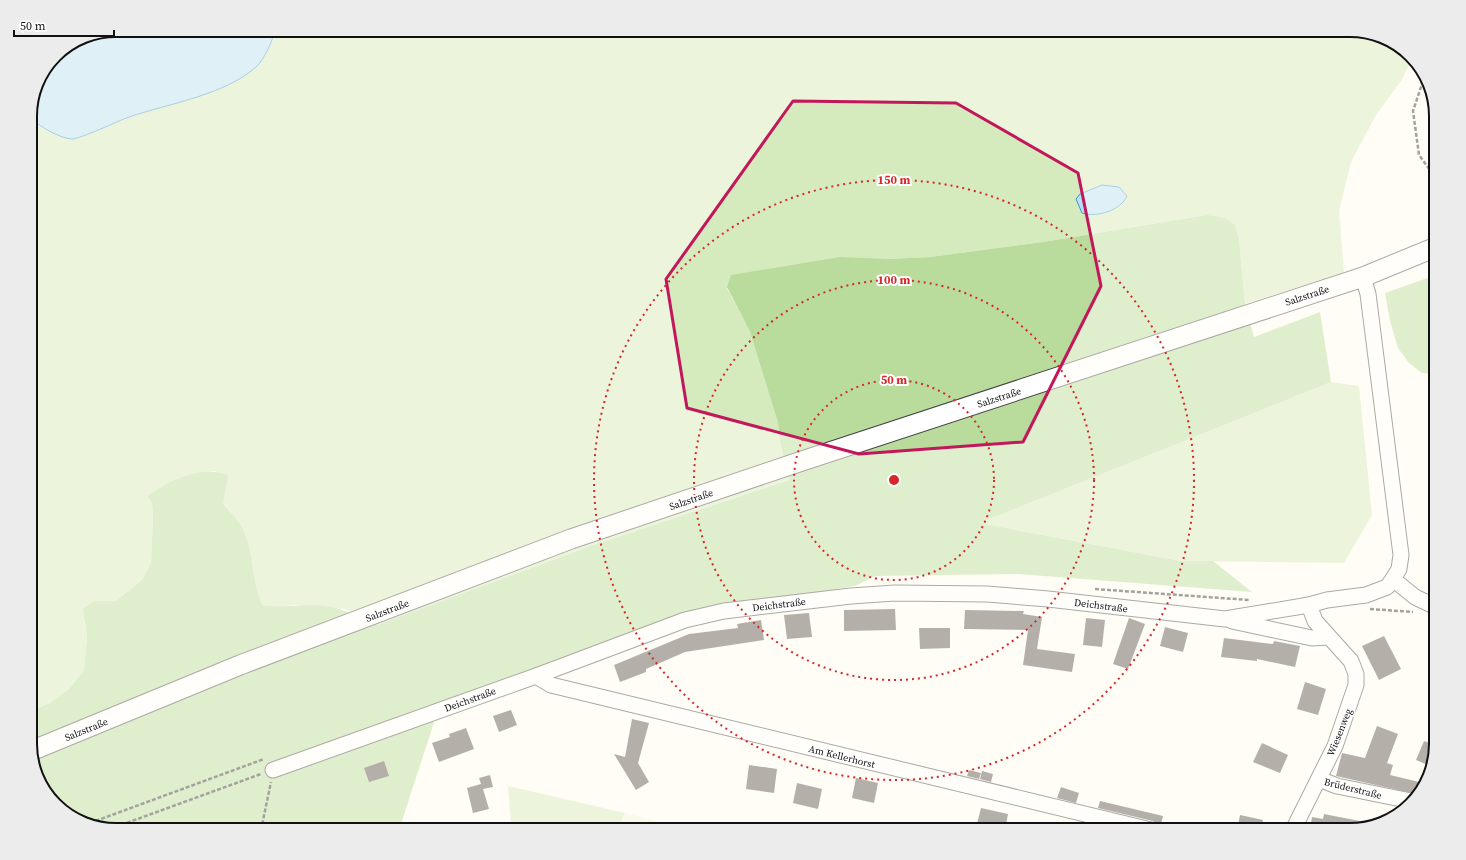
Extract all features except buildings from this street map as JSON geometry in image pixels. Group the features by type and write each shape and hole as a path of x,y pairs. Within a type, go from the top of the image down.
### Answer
{"street":[{"name":"Salzstraße","path":"37,749 240,665 571,540 802,461 1363,277 1429,250"},
{"path":"1363,277 1368,294 1401,555 1399,569 1394,579 1416,597 1429,604"},
{"name":"Deichstraße","path":"271,764 536,676 685,620 724,611 851,596 895,593 987,594 1048,599 1225,619 1309,605 1327,600 1366,595 1387,587 1394,579"},
{"name":"Wiesenweg","path":"1297,823 1344,725 1356,685 1356,674 1351,661 1315,621 1309,605"},
{"path":"1225,619 1312,638 1328,637"},
{"name":"Am Kellerhorst","path":"536,676 551,685 1123,823"},
{"name":"Brüderstraße","path":"1319,779 1337,786 1406,800"}],"path":[{"path":"1422,84 1413,111 1419,155 1429,169"},
{"path":"1094,589 1255,601"},
{"path":"1364,609 1420,612"},
{"path":"98,821 271,764"},
{"path":"125,823 271,764"},
{"path":"262,823 271,764"}],"highlighted area":[{"path":"793,101 956,103 1078,173 1101,286 1023,442 859,454 687,408 666,279"}],"shaded area":[{"path":"625,813 664,823 620,823"}],"green space":[{"path":"274,37 1350,37 1380,43 1394,50 1410,65 1401,81 1376,115 1351,162 1339,211 1344,272 1245,304 1239,239 1235,226 1207,215 1043,242 930,257 887,259 727,288 750,332 778,423 780,444 789,480 593,545 377,625 345,609 293,605 278,608 262,605 257,593 246,537 231,512 223,504 216,471 180,478 147,496 152,503 153,517 151,563 142,580 116,601 94,601 84,621 87,637 84,670 69,689 50,703 37,708 37,123 59,135 72,139 129,117 273,40"},
{"path":"1207,215 1225,218 1235,225 1239,239 1245,304 1254,337 1320,312 1331,382 979,523 1181,561 1213,561 1252,592 1018,574 875,576 855,586 728,607 439,707 401,823 105,822 86,817 68,807 50,788 45,779 41,770 37,750 37,708 50,703 69,689 84,670 87,637 83,609 94,601 116,601 142,580 151,563 153,517 152,503 147,496 175,480 196,473 206,472 217,472 228,475 223,504 236,519 244,532 249,545 256,588 262,605 315,605 332,607 377,625 593,545 789,480 780,443 778,423 750,332 727,287 731,275 840,257 887,259 930,257 1043,242"},
{"path":"1429,277 1429,374 1422,373 1409,363 1398,348 1390,321 1385,293"},
{"path":"1331,382 1359,386 1372,515 1344,563 1181,561 978,523"},
{"path":"508,786 625,813 620,823 511,823"}],"water":[{"path":"116,37 273,37 268,50 256,67 243,77 212,92 129,117 91,133 72,139 55,134 37,124 37,110 41,90 50,72 60,60 72,50 86,43"},
{"path":"1102,185 1119,187 1127,196 1120,205 1108,212 1101,214 1082,213 1076,199 1080,194"}]}
